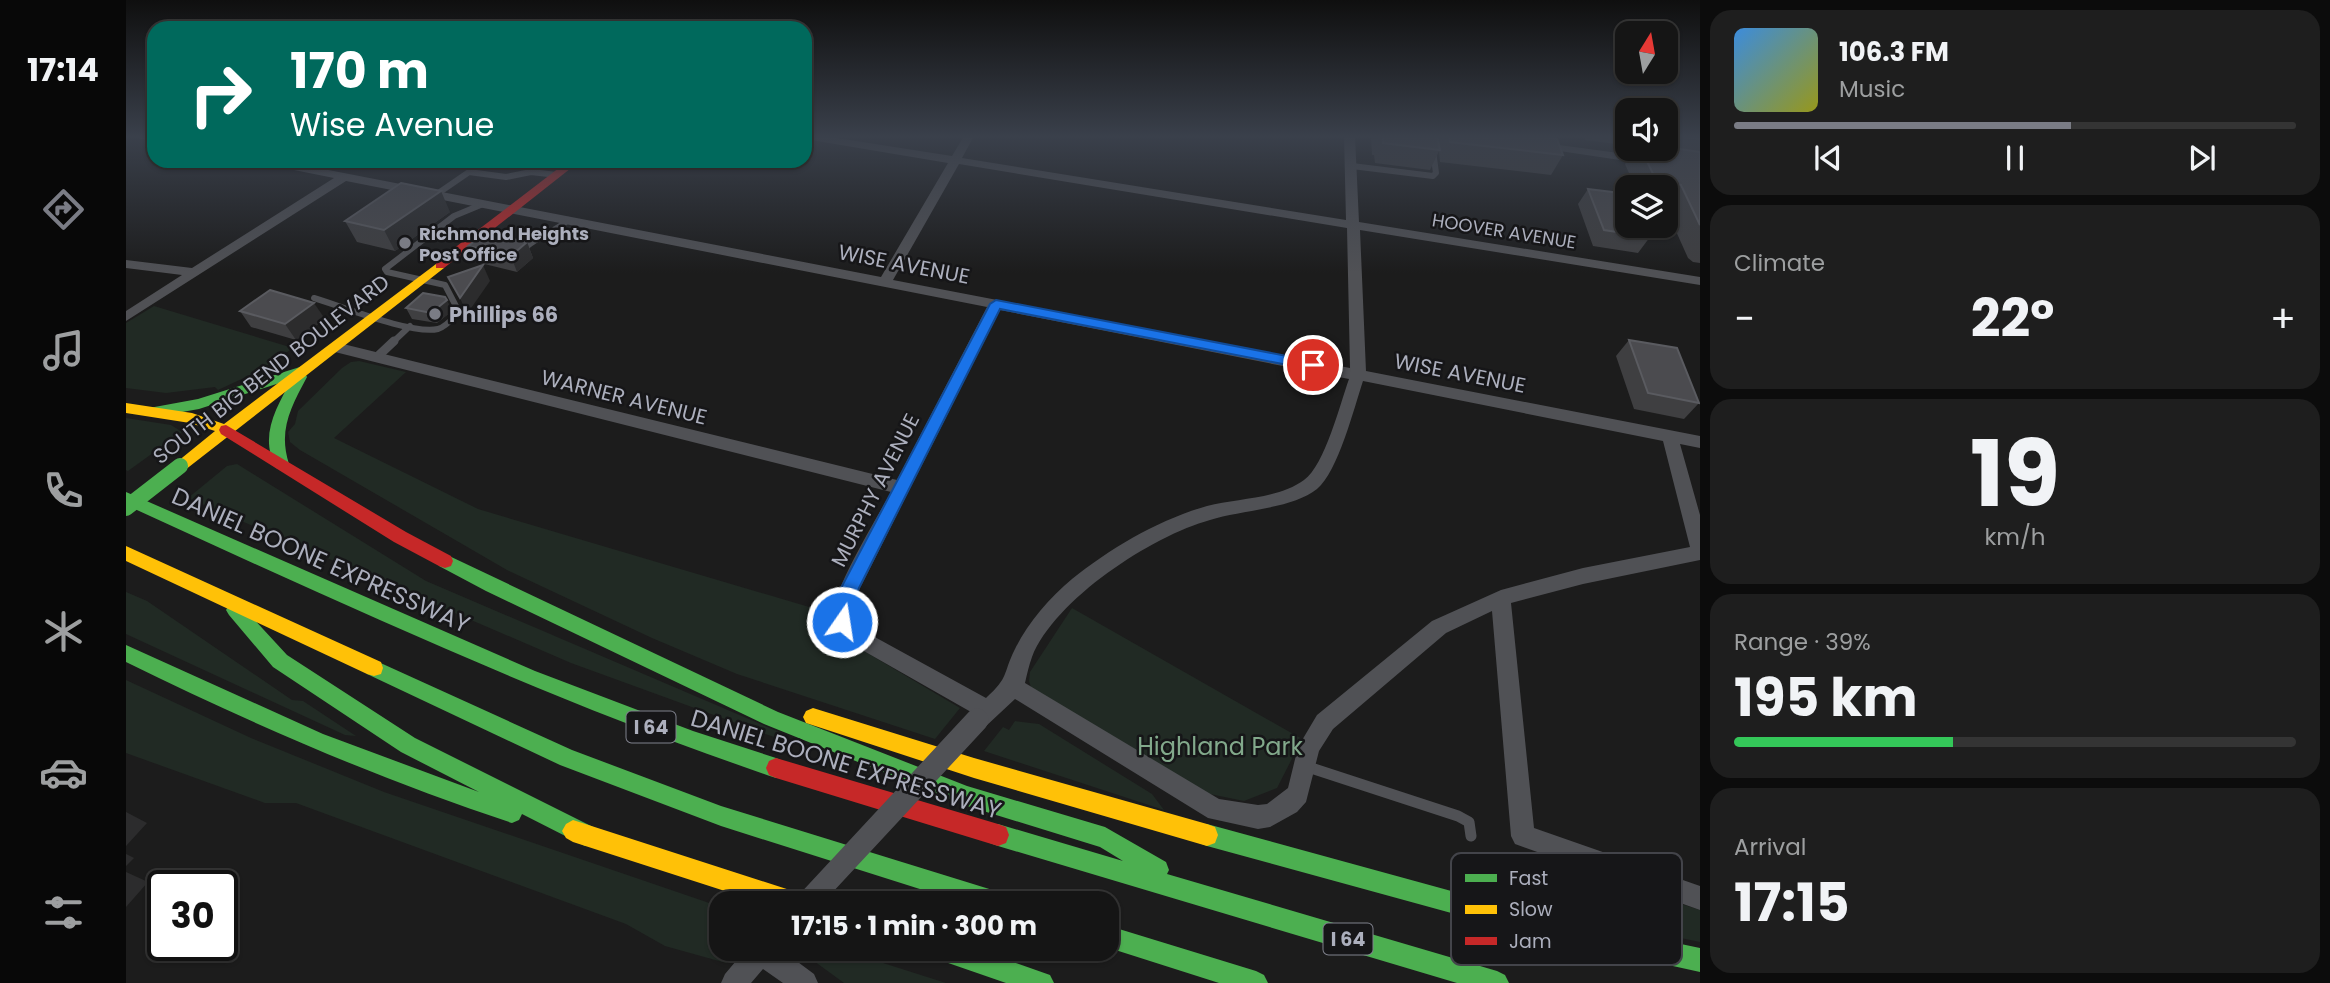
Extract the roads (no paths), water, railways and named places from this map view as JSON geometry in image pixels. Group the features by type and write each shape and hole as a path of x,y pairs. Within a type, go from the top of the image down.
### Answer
{"main road":[{"name":"SOUTH BIG BEND BOULEVARD","path":"126,508 548,182"},
{"path":"154,412 199,404 303,371"},
{"path":"281,464 274,444 275,437 281,417 303,371"},
{"path":"126,408 192,418 226,430 347,507 492,586 771,718 967,796 1105,838 1199,895"},
{"name":"DANIEL BOONE EXPRESSWAY","path":"126,498 544,685 615,714 767,767 1497,983"},
{"path":"126,553 430,696 592,768 721,816 961,891"},
{"path":"224,598 280,661 345,704 429,757 585,835"},
{"path":"126,653 204,692 364,761 460,797 759,891"},
{"path":"650,661 906,748 1451,902"},
{"path":"1119,940 1256,983"},
{"path":"1682,956 1700,960"},
{"path":"975,961 1042,983"}],"street":[{"path":"126,317 336,182"},
{"name":"WISE AVENUE","path":"371,182 1700,442"},
{"path":"885,282 943,182"},
{"name":"HOOVER AVENUE","path":"1087,182 1700,281"},
{"path":"818,891 983,715 1013,687 1023,653 1043,621 1077,586 1125,551 1166,528 1208,513 1289,495 1312,484 1328,460 1358,374 1353,182"},
{"path":"126,264 195,273"},
{"name":"MURPHY AVENUE","path":"983,715 855,636 842,622 842,611 850,588 996,304"},
{"name":"WARNER AVENUE","path":"335,347 901,488"},
{"path":"1013,687 1216,810 1251,816 1270,815 1289,804 1297,794 1309,747 1334,712 1439,627 1501,598 1583,576 1700,551 1670,436"},
{"path":"1501,598 1523,836 1572,853"},
{"path":"1682,892 1700,898"},
{"path":"734,983 753,961"},
{"path":"777,961 805,983"}],"lane":[{"path":"437,194 455,182"},
{"path":"314,298 410,326 435,331 444,327 459,312 445,285 387,272 385,269 454,216 483,204"},
{"path":"526,247 540,234 555,232 568,220"},
{"path":"377,357 410,326"},
{"path":"1305,765 1458,816 1469,822 1471,836"}],"place":[{"name":"Richmond Heights Post Office","path":"405,243"},
{"name":"Phillips 66","path":"435,314"}],"park label":[{"name":"Highland Park","path":"1220,746"}]}
